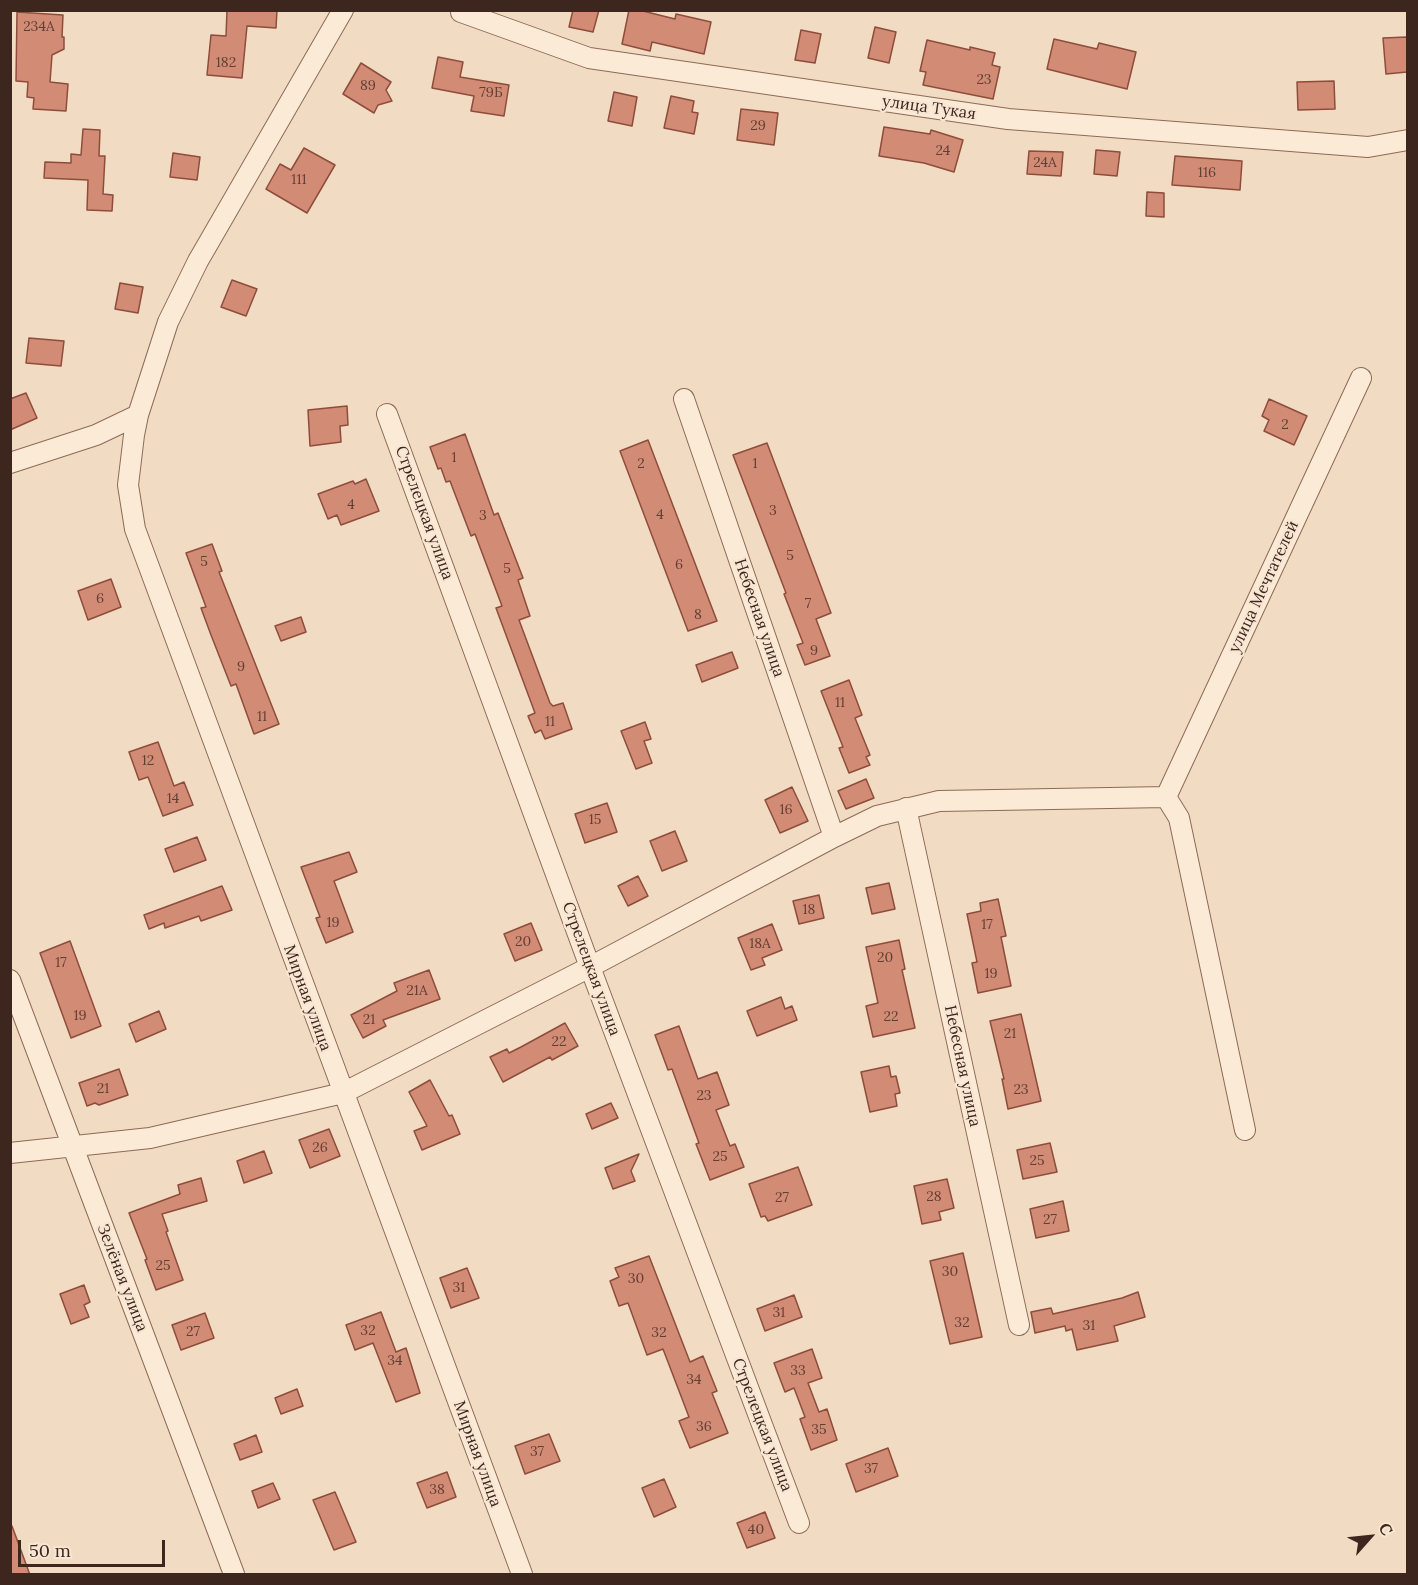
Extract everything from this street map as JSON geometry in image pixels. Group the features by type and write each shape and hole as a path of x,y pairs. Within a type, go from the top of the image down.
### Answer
{"street":[{"name":"Мирная улица","path":"343,10 198,261 168,322 138,415 128,485 135,529 522,1575"},
{"name":"улица Тукая","path":"461,10 461,12 589,58 1008,119 1368,147 1407,140"},
{"name":"улица Мечтателей","path":"1166,796 1361,378"},
{"name":"Небесная улица","path":"684,399 834,837"},
{"name":"Стрелецкая улица","path":"387,414 590,967 799,1523"},
{"path":"10,463 96,435 138,415"},
{"path":"10,1153 150,1138 343,1094 877,816 939,801 1166,796 1179,818 1245,1130"},
{"name":"Небесная улица","path":"906,808 1019,1324"},
{"name":"Зелёная улица","path":"10,980 234,1575"}],"building":[{"path":"227,10 277,10 276,28 247,26 242,78 207,75 211,35 226,36"},
{"path":"573,10 599,10 593,32 569,27"},
{"path":"629,10 639,10 675,19 676,14 711,22 704,54 652,42 650,51 622,44"},
{"path":"17,12 63,15 64,49 52,55 50,82 68,84 66,111 33,109 34,98 27,97 28,82 16,81"},
{"path":"875,27 896,32 889,63 868,58"},
{"path":"801,30 821,34 815,63 795,60"},
{"path":"1407,37 1407,72 1386,74 1383,38"},
{"path":"1054,39 1097,49 1099,43 1136,52 1127,89 1047,69"},
{"path":"927,40 995,53 992,65 1000,67 993,99 923,85 926,72 920,71"},
{"path":"438,57 463,62 460,77 509,85 504,116 471,111 474,96 432,88"},
{"path":"361,63 391,82 386,90 392,101 378,105 374,113 343,94"},
{"path":"1334,81 1335,109 1298,110 1297,82"},
{"path":"614,92 637,97 632,126 608,121"},
{"path":"671,96 694,101 692,112 698,113 694,134 664,128"},
{"path":"741,109 778,113 774,145 737,140"},
{"path":"884,127 930,134 931,130 963,140 954,172 924,163 879,156"},
{"path":"83,129 100,130 99,156 105,156 103,194 113,195 112,211 87,210 88,180 44,178 45,162 71,163 71,154 81,155"},
{"path":"304,148 335,165 307,213 266,189 280,164 291,170"},
{"path":"1096,150 1120,152 1117,176 1094,174"},
{"path":"1029,151 1063,152 1061,176 1027,174"},
{"path":"173,153 200,157 197,180 170,177"},
{"path":"1175,156 1242,161 1240,190 1172,185"},
{"path":"1147,192 1164,193 1164,217 1146,216"},
{"path":"232,280 257,289 246,316 221,307"},
{"path":"120,283 143,287 138,313 115,309"},
{"path":"29,338 64,341 61,366 26,363"},
{"path":"26,393 37,418 10,430 10,399"},
{"path":"1269,399 1307,416 1294,445 1264,431 1269,420 1262,416"},
{"path":"347,406 348,425 340,426 341,442 310,446 308,410"},
{"path":"465,434 494,515 498,513 523,578 518,580 530,616 519,620 550,703 553,706 563,703 572,729 545,739 541,730 535,733 528,716 535,713 496,608 502,606 475,534 471,536 450,481 446,482 441,468 438,469 430,447"},
{"path":"648,440 717,621 688,631 620,451"},
{"path":"767,443 831,613 816,619 830,656 805,665 797,645 803,643 784,594 786,593 733,455"},
{"path":"366,479 379,511 341,525 337,515 328,519 318,494 353,481 355,484"},
{"path":"212,544 222,571 219,572 279,724 254,734 236,684 231,686 211,635 201,608 206,607 186,553"},
{"path":"111,579 121,607 88,620 78,591"},
{"path":"301,617 306,632 281,641 275,626"},
{"path":"732,652 738,668 702,682 696,665"},
{"path":"849,680 862,715 855,718 870,755 866,757 870,765 849,773 839,748 843,747 821,691"},
{"path":"645,722 651,739 644,741 652,763 636,769 621,731"},
{"path":"158,742 174,786 184,782 193,805 163,816 148,777 139,780 129,752"},
{"path":"866,779 874,798 846,809 838,791"},
{"path":"792,787 808,821 780,833 765,800"},
{"path":"607,803 617,832 585,843 575,814"},
{"path":"675,831 687,861 662,871 650,841"},
{"path":"197,837 206,860 174,872 165,849"},
{"path":"349,852 357,872 334,881 353,932 326,943 316,918 320,917 301,867"},
{"path":"638,876 648,896 628,906 618,886"},
{"path":"889,883 895,909 872,914 866,888"},
{"path":"222,886 232,910 201,921 199,916 165,928 164,923 149,929 144,915"},
{"path":"819,895 824,918 799,924 793,901"},
{"path":"998,899 1006,936 1001,937 1011,986 978,993 972,963 977,962 967,914 981,911 980,903"},
{"path":"531,923 542,950 515,961 504,934"},
{"path":"772,924 782,950 762,958 765,965 751,970 738,938"},
{"path":"899,940 905,969 902,970 915,1028 873,1037 866,1006 878,1003 866,947"},
{"path":"70,941 101,1026 71,1038 40,953"},
{"path":"429,970 440,999 383,1020 386,1026 363,1038 351,1015 397,991 394,983"},
{"path":"781,997 785,1009 792,1006 797,1020 757,1036 747,1011"},
{"path":"159,1011 166,1029 136,1042 129,1024"},
{"path":"1021,1014 1041,1101 1008,1109 1002,1079 1004,1079 990,1021"},
{"path":"565,1023 578,1046 552,1060 550,1057 503,1082 490,1057 507,1049 509,1053"},
{"path":"679,1026 698,1079 717,1072 729,1105 716,1110 730,1146 735,1144 744,1167 710,1180 672,1069 668,1070 655,1035"},
{"path":"889,1066 891,1077 896,1076 900,1093 895,1094 897,1106 870,1112 861,1072"},
{"path":"119,1069 128,1095 99,1105 95,1103 87,1106 79,1083"},
{"path":"430,1080 449,1116 452,1115 460,1134 422,1150 414,1131 427,1126 409,1092"},
{"path":"611,1103 618,1118 592,1129 586,1114"},
{"path":"329,1129 340,1156 310,1168 299,1140"},
{"path":"1050,1143 1057,1172 1023,1179 1017,1150"},
{"path":"264,1151 272,1173 244,1183 237,1161"},
{"path":"639,1154 631,1171 635,1181 613,1189 605,1168"},
{"path":"798,1167 812,1205 768,1221 765,1216 761,1217 749,1184"},
{"path":"201,1178 207,1201 162,1214 183,1280 156,1290 129,1213 180,1194 178,1185"},
{"path":"947,1179 954,1208 939,1212 941,1220 922,1224 914,1186"},
{"path":"1063,1201 1069,1231 1036,1238 1030,1209"},
{"path":"963,1253 982,1337 950,1344 930,1261"},
{"path":"649,1256 690,1362 703,1356 717,1391 712,1393 728,1433 690,1448 679,1421 689,1417 663,1349 647,1355 628,1303 619,1306 610,1281 619,1277 615,1268"},
{"path":"467,1268 479,1298 451,1308 440,1278"},
{"path":"84,1285 90,1302 84,1305 89,1317 71,1324 60,1294"},
{"path":"1138,1292 1145,1317 1114,1326 1118,1341 1077,1350 1072,1329 1066,1331 1065,1326 1035,1333 1031,1312 1051,1308 1053,1314"},
{"path":"794,1295 802,1317 765,1331 757,1309"},
{"path":"381,1312 396,1352 406,1348 420,1393 396,1402 373,1343 355,1350 346,1325"},
{"path":"205,1313 214,1338 181,1350 172,1325"},
{"path":"812,1349 822,1378 808,1383 819,1412 827,1409 837,1440 811,1450 800,1419 805,1417 794,1388 785,1392 774,1363"},
{"path":"297,1389 303,1406 281,1414 275,1398"},
{"path":"549,1434 560,1461 525,1474 515,1446"},
{"path":"256,1435 262,1452 240,1460 234,1444"},
{"path":"888,1448 898,1476 856,1492 846,1464"},
{"path":"447,1472 456,1497 427,1508 417,1483"},
{"path":"664,1479 676,1507 654,1517 642,1488"},
{"path":"273,1483 280,1499 258,1508 252,1491"},
{"path":"335,1492 356,1542 334,1550 313,1500"},
{"path":"765,1512 775,1538 747,1548 737,1523"},
{"path":"10,1526 12,1526 30,1575 10,1575"}]}
